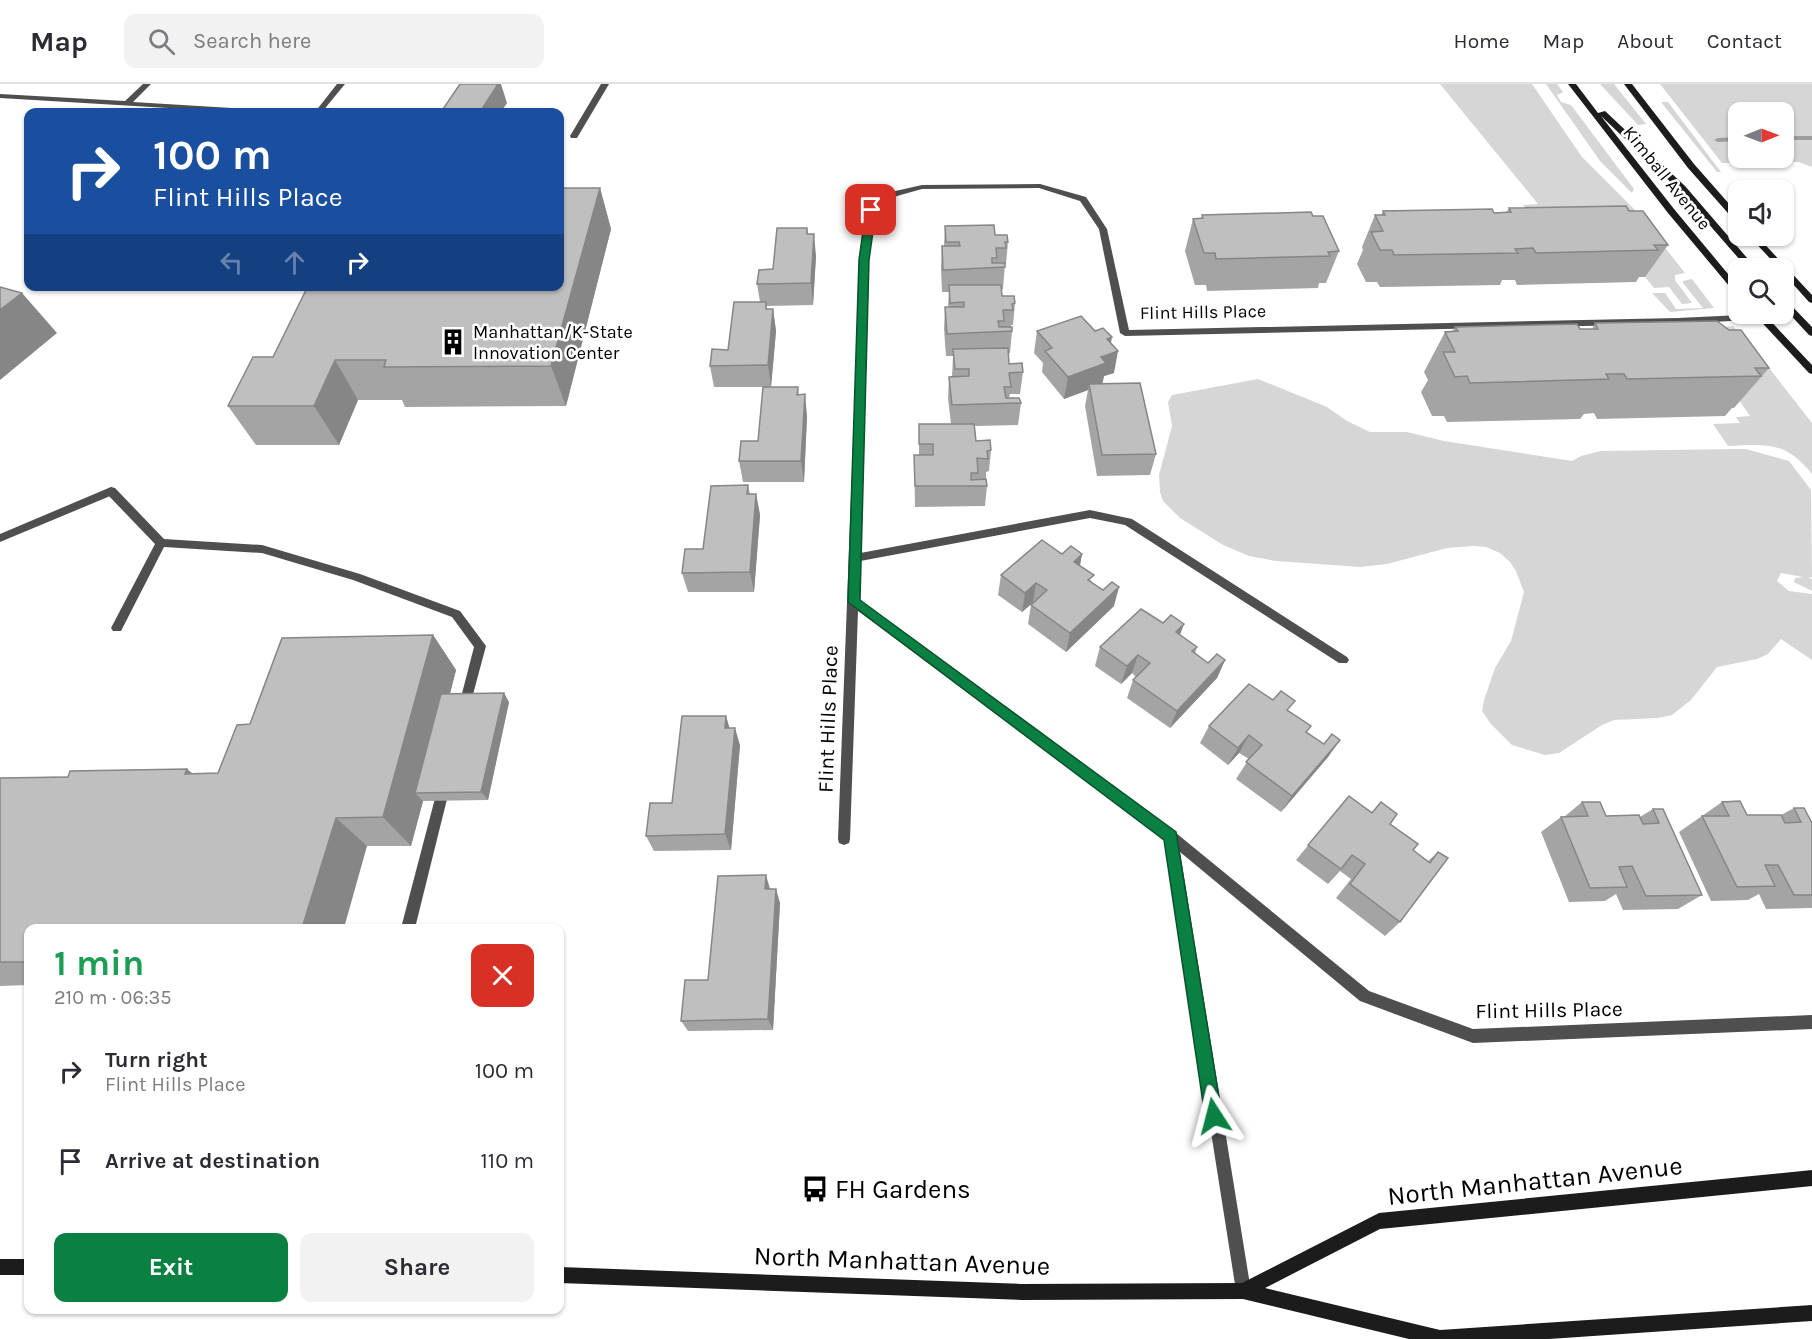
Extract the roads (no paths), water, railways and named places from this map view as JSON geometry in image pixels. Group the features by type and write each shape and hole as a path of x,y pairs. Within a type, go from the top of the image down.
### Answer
{"main road":[{"name":"Kimball Avenue","path":"1628,84 1691,166 1728,208"},
{"name":"Kimball Avenue","path":"1572,85 1728,279"},
{"path":"1572,85 1682,188 1742,258"},
{"path":"1762,246 1773,258"},
{"path":"1794,281 1812,300"},
{"path":"1794,314 1812,333"},
{"path":"1768,324 1812,371"},
{"name":"North Manhattan Avenue","path":"1243,1291 1379,1221 1812,1178"},
{"path":"0,1267 24,1267"},
{"name":"North Manhattan Avenue","path":"564,1275 1022,1293 1243,1291 1440,1338 1812,1313"}],"street":[{"path":"128,104 147,84"},
{"path":"321,108 341,84"},
{"path":"574,136 605,84"},
{"path":"0,96 196,108"},
{"name":"Flint Hills Place","path":"844,839 854,602 864,260 871,210 894,194 922,187 1040,186 1083,199 1103,229 1125,333 1678,321 1728,317"},
{"path":"0,538 111,491 161,543 262,549 356,577 456,614 480,646 460,725"},
{"path":"855,558 1090,514 1128,522 1343,660"},
{"path":"117,628 161,543"},
{"name":"Flint Hills Place","path":"854,602 1171,837 1365,996 1473,1036 1812,1022"},
{"path":"409,924 449,770"},
{"path":"1171,837 1243,1291"}],"waterway":[{"path":"1794,138 1812,138"},
{"path":"1718,140 1728,140"}],"place":[{"name":"Manhattan/K-State Innovation Center","path":"453,342"},
{"name":"FH Gardens","path":"815,1189"}]}
